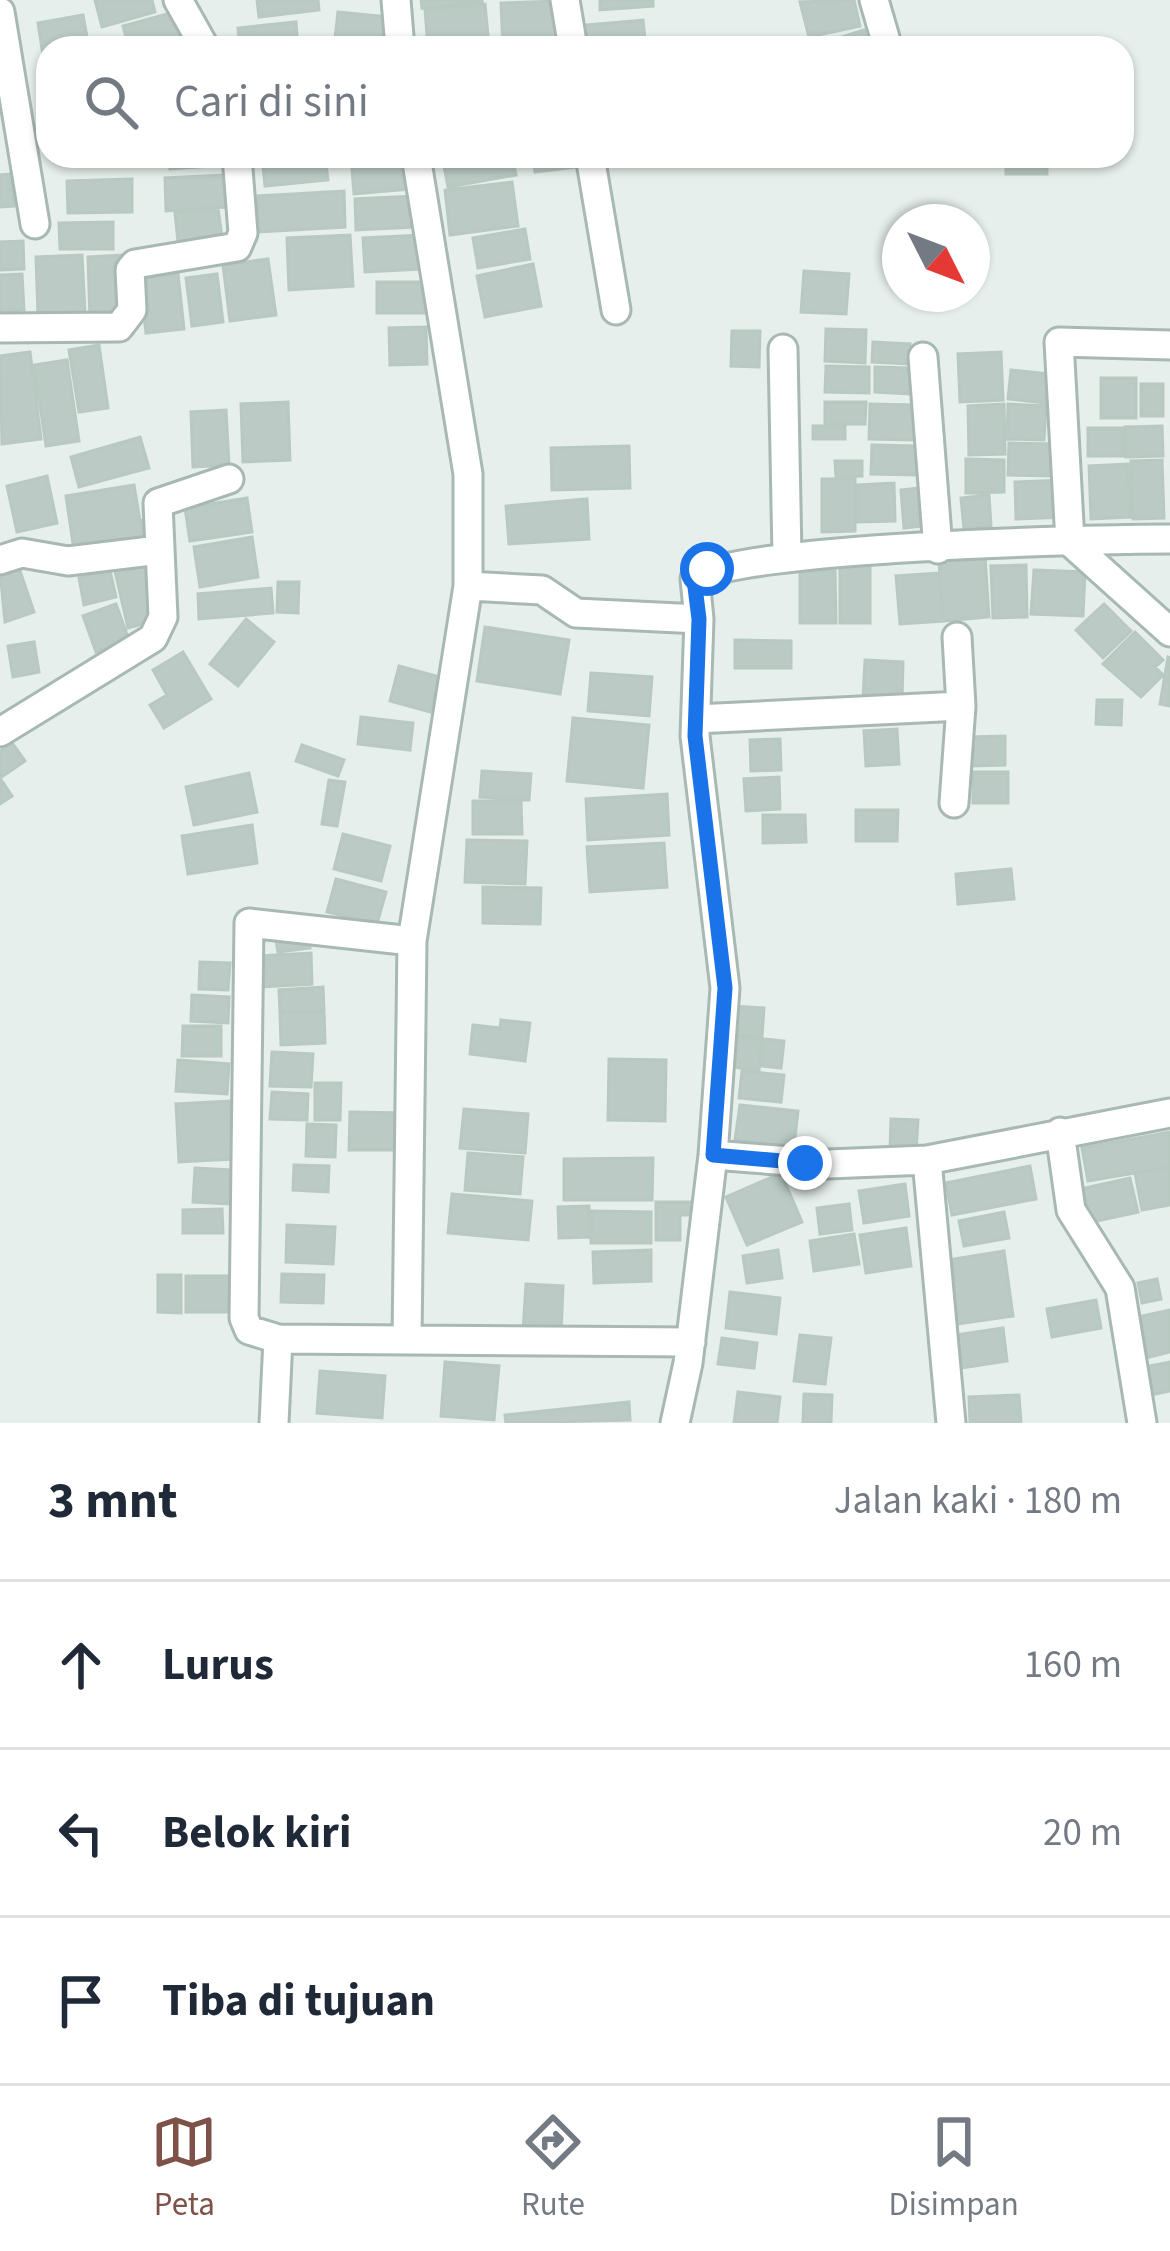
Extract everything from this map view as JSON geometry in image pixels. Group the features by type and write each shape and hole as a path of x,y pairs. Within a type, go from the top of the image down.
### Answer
{"street":[{"path":"22,0 0,10 35,224"},
{"path":"178,0 198,36"},
{"path":"396,0 399,36"},
{"path":"566,0 571,36"},
{"path":"874,0 884,36"},
{"path":"0,328 119,327 131,310 130,270 135,264 237,248 243,233 238,168"},
{"path":"407,1340 412,941 468,586 468,474 418,168"},
{"path":"592,168 616,310"},
{"path":"1170,345 1059,342 1070,542 1170,632"},
{"path":"783,350 787,557"},
{"path":"923,357 938,549"},
{"path":"0,731 153,638 164,617 156,507 161,499 229,479"},
{"path":"675,1423 691,1342 713,1155 725,988 696,718 699,619 694,579 707,569 787,557 1170,539"},
{"path":"0,560 22,553 68,561 159,550"},
{"path":"468,586 542,590 576,613 699,619"},
{"path":"954,803 961,706 957,637"},
{"path":"696,718 961,706"},
{"path":"412,941 249,923 244,1318 249,1330 278,1339 691,1342"},
{"path":"713,1155 828,1164 927,1160 1170,1113"},
{"path":"1060,1132 1071,1210 1120,1288 1142,1423"},
{"path":"927,1160 951,1423"},
{"path":"274,1423 278,1339"}],"building":[{"path":"95,0 152,0 155,12 102,27"},
{"path":"257,0 318,0 319,10 259,17"},
{"path":"421,0 482,0 482,2 422,8"},
{"path":"600,0 653,0 653,6 600,10"},
{"path":"854,0 860,26 809,36 800,2"},
{"path":"560,1 562,36 502,36 501,3"},
{"path":"485,4 488,36 427,36 425,9"},
{"path":"174,12 181,36 126,36 123,26"},
{"path":"338,12 390,17 388,36 335,36"},
{"path":"83,15 87,36 40,36 38,23"},
{"path":"643,20 645,36 586,36 585,25"},
{"path":"296,22 297,36 239,36 238,28"},
{"path":"263,168 326,168 328,180 265,186"},
{"path":"352,168 410,168 412,189 354,194"},
{"path":"444,168 515,168 516,175 448,187"},
{"path":"1006,168 1047,168 1047,174 1006,174"},
{"path":"11,174 14,206 0,207 0,175"},
{"path":"224,175 226,207 166,211 165,178"},
{"path":"132,179 132,212 68,213 67,181"},
{"path":"512,182 518,226 450,235 445,190"},
{"path":"344,191 345,227 259,232 258,196"},
{"path":"414,196 415,227 356,230 355,199"},
{"path":"218,208 223,245 179,251 175,213"},
{"path":"113,222 113,249 60,249 59,223"},
{"path":"525,229 530,259 478,268 473,238"},
{"path":"350,235 353,286 289,290 287,238"},
{"path":"421,235 422,269 365,272 363,238"},
{"path":"23,241 24,269 0,270 0,242"},
{"path":"82,255 85,313 38,315 36,257"},
{"path":"123,255 126,318 90,320 88,257"},
{"path":"268,259 276,315 230,321 223,265"},
{"path":"533,264 541,306 485,317 477,276"},
{"path":"804,271 849,274 846,314 801,312"},
{"path":"22,274 24,310 0,312 0,275"},
{"path":"178,274 184,329 146,333 140,278"},
{"path":"217,274 223,322 192,326 186,278"},
{"path":"377,282 426,282 425,313 377,313"},
{"path":"426,327 427,364 390,365 389,328"},
{"path":"826,329 866,330 865,363 825,361"},
{"path":"732,331 760,331 759,367 731,366"},
{"path":"873,342 910,344 909,364 872,362"},
{"path":"99,345 108,408 79,412 69,350"},
{"path":"30,352 41,439 2,444 0,356"},
{"path":"1001,352 1003,400 960,402 958,354"},
{"path":"67,360 79,441 46,446 34,365"},
{"path":"826,366 869,367 869,393 825,392"},
{"path":"875,367 911,368 910,394 875,392"},
{"path":"1011,370 1050,374 1046,403 1008,399"},
{"path":"1101,378 1136,378 1136,418 1101,418"},
{"path":"1141,384 1163,384 1163,416 1141,416"},
{"path":"288,402 290,460 243,462 241,404"},
{"path":"825,402 866,402 865,424 825,424"},
{"path":"870,404 917,405 915,440 869,439"},
{"path":"1004,404 1005,454 969,455 968,406"},
{"path":"1008,404 1046,406 1044,440 1007,439"},
{"path":"226,410 229,465 193,467 191,412"},
{"path":"813,426 845,426 845,439 813,439"},
{"path":"1162,426 1163,456 1126,457 1125,427"},
{"path":"1088,428 1122,428 1123,456 1088,456"},
{"path":"140,437 149,468 79,487 71,457"},
{"path":"1009,443 1058,444 1057,476 1008,475"},
{"path":"872,445 918,446 917,475 871,474"},
{"path":"629,446 630,488 552,490 551,448"},
{"path":"966,459 1004,460 1004,492 966,493"},
{"path":"1162,460 1164,518 1133,519 1131,461"},
{"path":"835,461 862,461 862,476 836,477"},
{"path":"1128,464 1130,517 1091,519 1089,466"},
{"path":"47,476 57,523 17,532 7,486"},
{"path":"822,479 855,479 855,531 822,532"},
{"path":"1064,480 1065,517 1016,519 1015,482"},
{"path":"894,483 895,521 858,522 858,485"},
{"path":"134,485 140,521 154,518 156,536 74,550 66,496"},
{"path":"927,487 931,525 904,528 901,490"},
{"path":"989,495 991,526 964,529 961,498"},
{"path":"247,498 252,532 190,541 185,508"},
{"path":"587,499 589,539 509,544 506,506"},
{"path":"252,537 258,577 200,587 194,547"},
{"path":"985,557 989,617 943,621 939,561"},
{"path":"145,564 158,620 128,628 115,571"},
{"path":"18,565 34,612 5,622 0,571"},
{"path":"1026,565 1027,617 993,618 991,566"},
{"path":"840,567 870,567 870,623 840,623"},
{"path":"1034,570 1085,572 1083,616 1031,614"},
{"path":"110,571 116,597 84,605 79,578"},
{"path":"800,571 835,571 836,623 800,623"},
{"path":"939,573 943,621 900,624 896,576"},
{"path":"278,582 299,582 298,613 277,612"},
{"path":"271,588 273,613 199,619 198,594"},
{"path":"116,604 129,640 96,652 83,616"},
{"path":"1104,604 1131,631 1103,658 1076,630"},
{"path":"246,619 274,642 238,686 210,664"},
{"path":"485,627 569,640 560,694 477,681"},
{"path":"1135,632 1163,660 1155,667 1163,675 1141,697 1103,664"},
{"path":"735,640 791,641 791,668 735,668"},
{"path":"34,642 39,672 13,677 8,646"},
{"path":"183,652 211,699 164,728 150,705 167,695 153,670"},
{"path":"1170,658 1170,706 1160,704"},
{"path":"865,660 903,662 902,700 863,699"},
{"path":"399,666 440,677 430,712 390,701"},
{"path":"591,673 652,677 649,716 588,711"},
{"path":"1097,700 1122,700 1121,725 1096,724"},
{"path":"361,717 413,723 410,750 358,744"},
{"path":"573,718 649,725 643,788 567,781"},
{"path":"897,729 899,764 866,766 864,731"},
{"path":"1005,736 1005,765 971,766 970,737"},
{"path":"780,739 781,770 751,771 750,740"},
{"path":"12,743 25,761 0,778 0,751"},
{"path":"302,745 344,760 338,776 296,761"},
{"path":"482,771 531,774 529,800 480,797"},
{"path":"973,772 1008,772 1008,803 973,803"},
{"path":"249,773 257,812 194,825 186,787"},
{"path":"779,777 780,809 746,811 744,779"},
{"path":"0,778 12,796 0,804"},
{"path":"329,780 345,782 337,826 322,824"},
{"path":"667,794 669,835 588,840 586,799"},
{"path":"473,801 521,801 522,834 473,834"},
{"path":"856,810 898,810 897,841 856,841"},
{"path":"763,815 805,815 806,842 763,843"},
{"path":"252,825 257,863 188,874 182,836"},
{"path":"343,834 390,846 381,881 334,869"},
{"path":"467,840 527,841 525,884 465,882"},
{"path":"664,843 667,887 590,892 587,847"},
{"path":"1011,869 1014,899 958,904 956,874"},
{"path":"336,879 386,892 377,924 327,912"},
{"path":"483,887 541,888 540,924 483,923"},
{"path":"309,936 310,948 278,952 276,940"},
{"path":"311,953 312,984 262,987 260,956"},
{"path":"200,962 230,963 228,990 199,989"},
{"path":"323,987 324,1011 280,1013 279,990"},
{"path":"192,995 229,997 228,1023 191,1021"},
{"path":"732,1006 764,1008 762,1037 730,1034"},
{"path":"324,1011 325,1043 281,1045 280,1013"},
{"path":"501,1020 530,1023 525,1061 470,1054 473,1025 500,1028"},
{"path":"183,1026 221,1026 221,1056 182,1056"},
{"path":"734,1037 762,1039 759,1070 731,1067"},
{"path":"764,1039 784,1041 781,1068 761,1066"},
{"path":"272,1052 313,1054 311,1087 270,1086"},
{"path":"609,1059 666,1060 665,1121 608,1120"},
{"path":"178,1060 229,1064 227,1094 176,1091"},
{"path":"742,1071 784,1075 781,1102 739,1098"},
{"path":"315,1083 341,1083 340,1120 315,1120"},
{"path":"272,1092 308,1094 307,1120 270,1119"},
{"path":"230,1101 233,1159 179,1162 176,1104"},
{"path":"740,1105 798,1111 794,1146 735,1140"},
{"path":"464,1109 528,1114 525,1153 460,1148"},
{"path":"350,1112 403,1113 402,1150 349,1150"},
{"path":"891,1119 918,1120 916,1152 890,1150"},
{"path":"307,1124 336,1125 335,1157 306,1156"},
{"path":"1170,1132 1170,1167 1088,1181 1082,1148"},
{"path":"468,1153 523,1157 520,1194 465,1190"},
{"path":"653,1158 652,1200 564,1200 564,1159"},
{"path":"294,1165 329,1166 328,1192 293,1190"},
{"path":"1030,1166 1036,1199 952,1215 946,1183"},
{"path":"1170,1167 1170,1205 1142,1210 1135,1173"},
{"path":"195,1168 231,1170 230,1204 193,1202"},
{"path":"781,1173 802,1222 747,1245 726,1197"},
{"path":"1130,1178 1138,1212 1088,1223 1081,1189"},
{"path":"905,1184 909,1216 864,1223 859,1191"},
{"path":"452,1194 532,1201 528,1240 448,1233"},
{"path":"656,1202 693,1202 692,1215 680,1215 680,1240 656,1240"},
{"path":"849,1204 852,1230 820,1234 817,1208"},
{"path":"589,1206 590,1237 559,1238 558,1207"},
{"path":"222,1209 223,1233 183,1233 183,1210"},
{"path":"592,1211 651,1212 651,1243 591,1243"},
{"path":"1004,1212 1009,1238 964,1246 959,1221"},
{"path":"287,1225 335,1227 333,1264 286,1262"},
{"path":"906,1228 911,1266 866,1273 860,1235"},
{"path":"854,1234 859,1264 814,1271 810,1241"},
{"path":"651,1250 651,1281 594,1283 593,1252"},
{"path":"778,1250 782,1278 747,1283 743,1256"},
{"path":"1004,1251 1013,1316 957,1324 948,1260"},
{"path":"282,1274 324,1275 323,1303 281,1302"},
{"path":"158,1275 181,1275 181,1313 158,1312"},
{"path":"186,1276 238,1276 238,1312 186,1312"},
{"path":"1157,1279 1161,1299 1142,1303 1138,1283"},
{"path":"526,1284 563,1286 561,1334 523,1332"},
{"path":"730,1292 780,1298 776,1334 726,1328"},
{"path":"1096,1300 1101,1328 1052,1337 1047,1309"},
{"path":"1170,1310 1170,1352 1142,1359 1133,1318"},
{"path":"1003,1328 1007,1361 961,1368 956,1335"},
{"path":"800,1335 831,1338 825,1384 794,1381"},
{"path":"722,1338 757,1343 754,1368 718,1364"},
{"path":"445,1362 499,1366 494,1420 441,1416"},
{"path":"1170,1362 1170,1391 1146,1396 1140,1368"},
{"path":"320,1371 385,1376 382,1418 317,1413"},
{"path":"738,1392 780,1397 777,1423 734,1423"},
{"path":"804,1394 832,1395 831,1423 803,1423"},
{"path":"1019,1395 1021,1423 970,1423 969,1397"},
{"path":"629,1402 630,1420 506,1423 505,1415"}],"route":[{"path":"707,569 694,579 699,619 695,736 725,988 713,1155 805,1163"}]}
